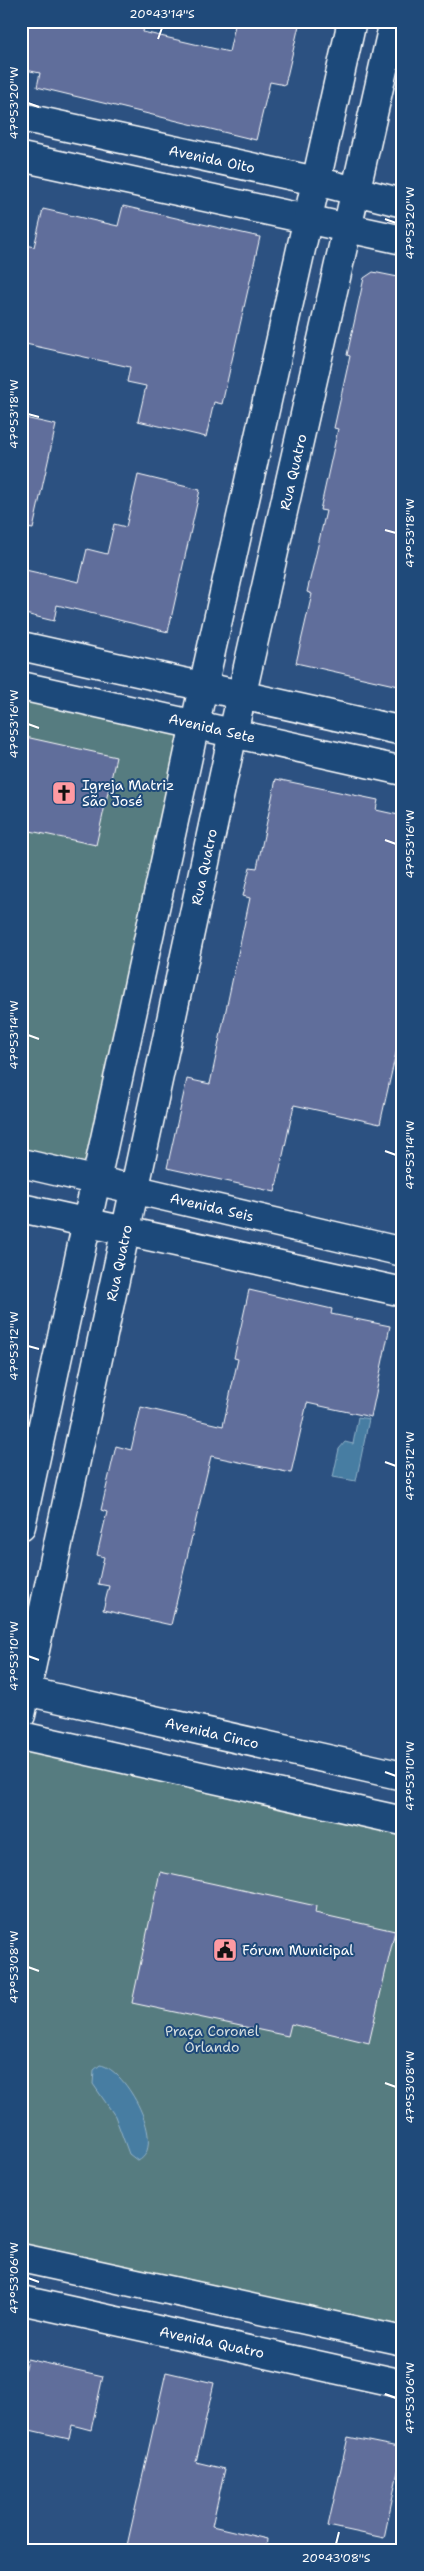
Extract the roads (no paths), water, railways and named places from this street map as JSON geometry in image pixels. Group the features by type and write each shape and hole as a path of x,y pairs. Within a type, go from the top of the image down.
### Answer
{"street":[{"path":"21,1526 89,1222 195,724 352,21"},
{"name":"Rua Quatro","path":"23,1699 136,1189 233,733 394,21"},
{"name":"Avenida Oito","path":"21,117 316,181 356,193 403,203"},
{"path":"21,157 403,240"},
{"path":"21,646 403,731"},
{"name":"Avenida Sete","path":"21,686 403,771"},
{"name":"Avenida Seis","path":"21,1164 98,1180 403,1252"},
{"path":"21,1208 403,1292"},
{"name":"Avenida Cinco","path":"23,1699 403,1776"},
{"path":"21,1736 403,1821"},
{"path":"21,2258 403,2341"},
{"name":"Avenida Quatro","path":"21,2300 403,2384"}],"water":[{"path":"358,1417 369,1419 356,1481 333,1477 339,1449 345,1442 353,1444"},
{"path":"100,2065 110,2069 121,2079 140,2109 146,2125 148,2141 146,2153 138,2161 129,2154 115,2116 93,2084 94,2070"}],"place":[{"name":"Igreja Matriz São José","path":"64,793"},
{"name":"Fórum Municipal","path":"225,1950"}],"park label":[{"name":"Praça Coronel Orlando","path":"212,2040"}]}
